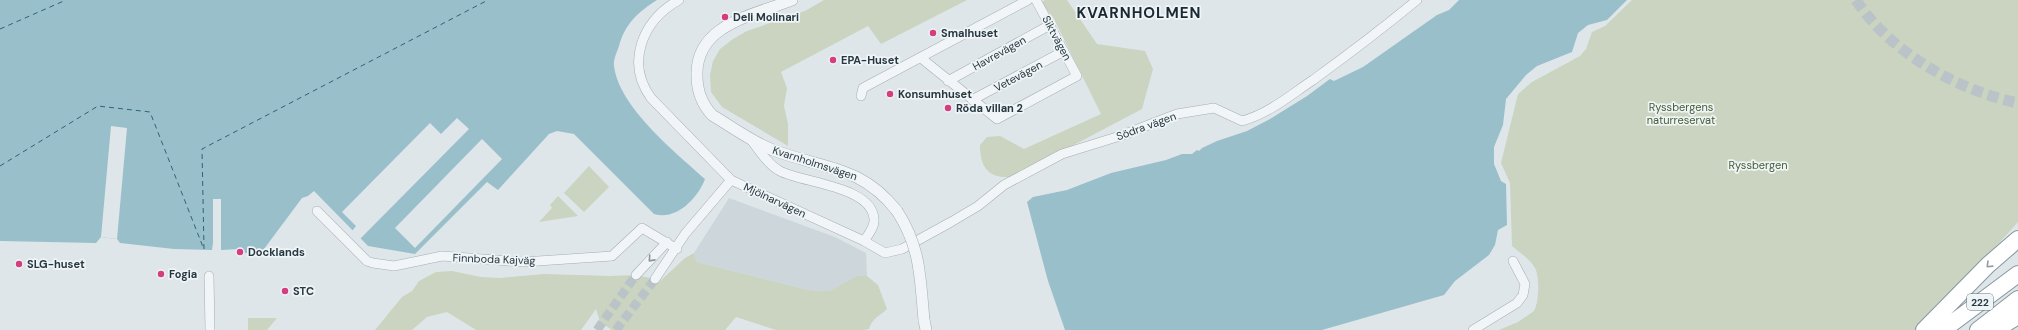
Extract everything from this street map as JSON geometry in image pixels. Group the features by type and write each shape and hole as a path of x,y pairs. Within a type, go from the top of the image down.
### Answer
{"highway":[{"path":"1924,330 1988,266 2018,239"},
{"name":"222","path":"1943,330 2018,274"},
{"name":"222","path":"1978,330 2018,299"},
{"path":"1994,330 2018,316"}],"street":[{"name":"Mjölnarvägen","path":"679,0 662,11 655,18 644,36 639,55 642,82 651,98 731,180 864,241"},
{"name":"Kvarnholmsvägen","path":"792,0 748,15 725,27 708,42 699,60 698,85 705,107 712,114 749,138 784,154 821,164 858,177 880,192 896,211 914,245 919,264 925,325"},
{"path":"861,96 863,88 1028,0"},
{"name":"Siktvägen","path":"972,100 997,119 1077,76 1036,0"},
{"name":"Södra vägen","path":"864,241 885,253 902,249 978,206 1004,185 1062,154 1120,136 1176,114 1214,108 1242,121 1259,116 1294,94 1337,63 1417,0"},
{"name":"Havrevägen","path":"948,81 1050,25"},
{"name":"Vetevägen","path":"972,100 1064,51"},
{"path":"921,58 972,100"},
{"path":"749,138 767,160 779,171 835,187 865,203 872,211 874,219 873,227 864,241"},
{"path":"655,279 677,249 685,234 731,180"},
{"name":"Finnboda Kajväg","path":"317,211 367,260 394,266 442,256 523,262 612,256 642,228 677,249"},
{"path":"636,275 667,242"},
{"path":"1473,330 1517,303 1522,298 1526,284 1513,261"},
{"path":"209,276 210,330"}],"shaded area":[{"path":"729,198 835,237 866,253 867,276 857,276 829,291 808,290 697,262 694,253"}],"green space":[{"path":"824,0 967,0 881,44 868,26 781,72 787,88 784,106 788,124 788,146 722,107 711,92 710,75 713,61 720,49 747,31 805,11"},
{"path":"1045,0 1067,0 1097,44 1145,51 1153,69 1142,109 1013,177 998,176 992,174 984,166 980,153 980,145 987,137 1000,136 1024,149 1101,114 1053,17 1041,3"},
{"name":"Ryssbergen","path":"1632,0 2018,0 2018,222 1921,330 1499,330 1518,322 1534,311 1538,296 1538,278 1535,268 1528,259 1512,246 1510,183 1501,163 1518,94 1532,82 1580,56 1586,49 1592,32 1605,26"},
{"path":"589,166 609,187 584,212 564,193"},
{"path":"558,196 578,216 539,222 552,208 550,205"},
{"path":"694,253 697,262 808,290 829,291 857,276 867,276 878,285 887,309 874,320 869,329 863,330 776,330 736,317 725,330 612,330 600,322 596,309 581,330 476,330 447,312 427,317 412,330 375,330 402,297 412,291 419,281 436,272 452,271 481,277 500,278 544,274 610,276 636,275 655,279 658,283 685,258"},
{"path":"248,318 277,318 267,330 248,330"}],"water":[{"path":"0,0 657,0 638,14 625,31 614,61 618,82 637,113 650,128 705,179 692,200 678,211 662,215 654,214 574,134 557,131 549,134 498,190 487,182 415,254 368,246 314,191 308,196 302,198 261,253 244,253 240,249 221,250 221,243 213,243 212,250 174,249 120,243 117,239 101,237 96,243 0,241"},
{"path":"1459,0 1627,0 1607,20 1588,25 1578,33 1572,52 1537,66 1526,75 1506,99 1503,125 1494,147 1494,164 1501,181 1506,184 1507,225 1498,230 1495,245 1489,255 1455,281 1444,295 1322,330 1065,330 1048,281 1027,202 1033,197 1067,190 1111,173 1166,160 1182,154 1192,154 1197,150 1199,151 1217,141 1247,131 1270,119 1307,96 1330,79 1334,81 1363,67 1437,15 1449,10"}],"pier":[{"path":"457,118 469,129 360,239 352,231 356,226 342,212 430,123 441,134"},
{"path":"111,126 127,128 117,239 101,237"},
{"path":"482,139 502,159 415,248 395,228"},
{"path":"213,199 221,199 221,243 213,243"}],"ferry route":[{"path":"0,29 66,0"},
{"path":"204,249 202,149 488,0"},
{"path":"0,166 98,106 150,112 203,247"}],"tunnel":[{"path":"1856,0 1888,37 1927,66 1949,79 1972,89 2018,103"},
{"path":"597,330 636,275"},
{"path":"616,330 655,279"}],"place":[{"name":"Deli Molinari","path":"725,17"},
{"name":"Smalhuset","path":"933,33"},
{"name":"EPA-Huset","path":"833,60"},
{"name":"Konsumhuset","path":"890,94"},
{"name":"Röda villan 2","path":"948,108"},
{"name":"Docklands","path":"240,252"},
{"name":"SLG-huset","path":"19,264"},
{"name":"Fogia","path":"161,274"},
{"name":"STC","path":"285,291"}],"district":[{"name":"KVARNHOLMEN","path":"1139,13"}],"park label":[{"name":"Ryssbergens naturreservat","path":"1681,113"}]}
